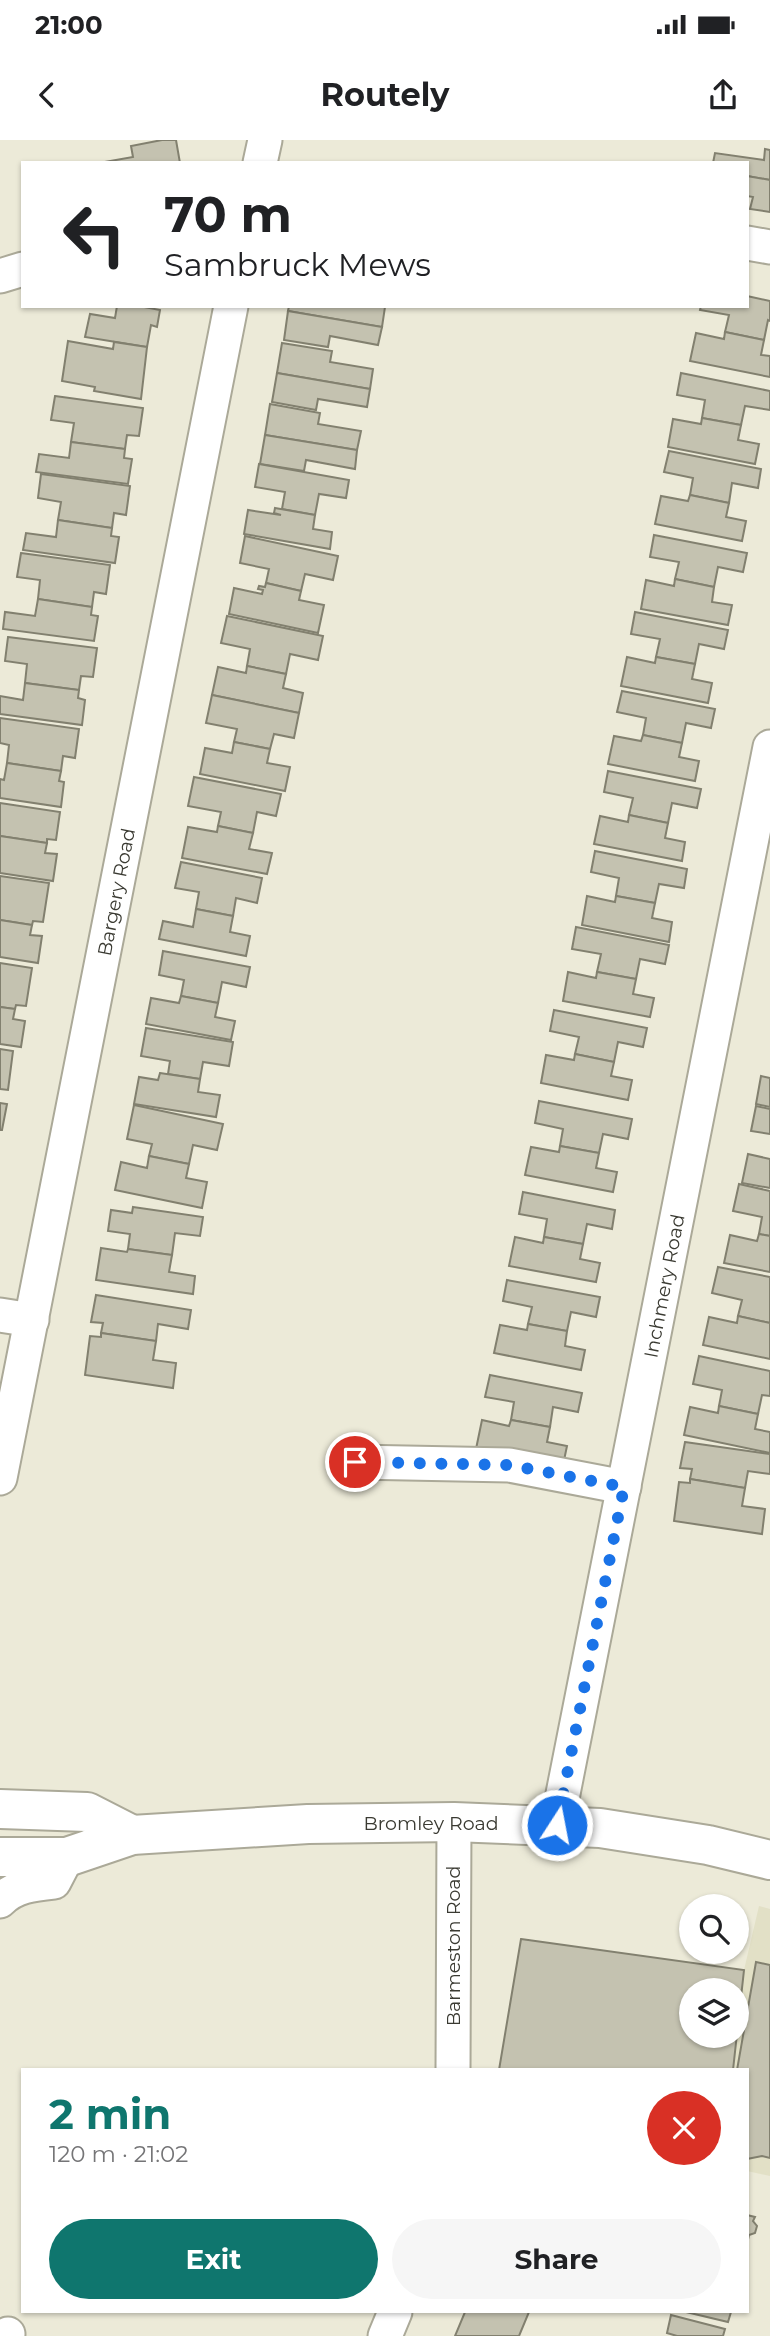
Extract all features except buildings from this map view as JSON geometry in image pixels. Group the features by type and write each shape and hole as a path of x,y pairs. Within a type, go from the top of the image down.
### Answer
{"highway":[{"path":"0,1809 87,1812 132,1835"},
{"name":"Bromley Road","path":"0,1857 67,1857 132,1835 308,1824 454,1822 600,1828 708,1845 770,1860"}],"street":[{"path":"260,161 265,140"},
{"path":"749,243 770,247"},
{"path":"0,276 21,270"},
{"name":"Bargery Road","path":"0,1478 16,1317 232,308"},
{"name":"Inchmery Road","path":"557,1825 770,747"},
{"path":"355,1462 509,1465 624,1487"},
{"name":"Barmeston Road","path":"453,2068 454,1822"},
{"path":"0,1901 26,1885 54,1882 67,1857"},
{"path":"385,2336 396,2313"}],"shaded area":[{"path":"759,1906 770,1909 770,2176 749,2171 749,2068 733,2068 735,2048 749,2048 749,1978 743,1978 745,1964 749,1964 749,1949"}],"route":[{"path":"355,1462 509,1465 624,1487 557,1825"}]}
